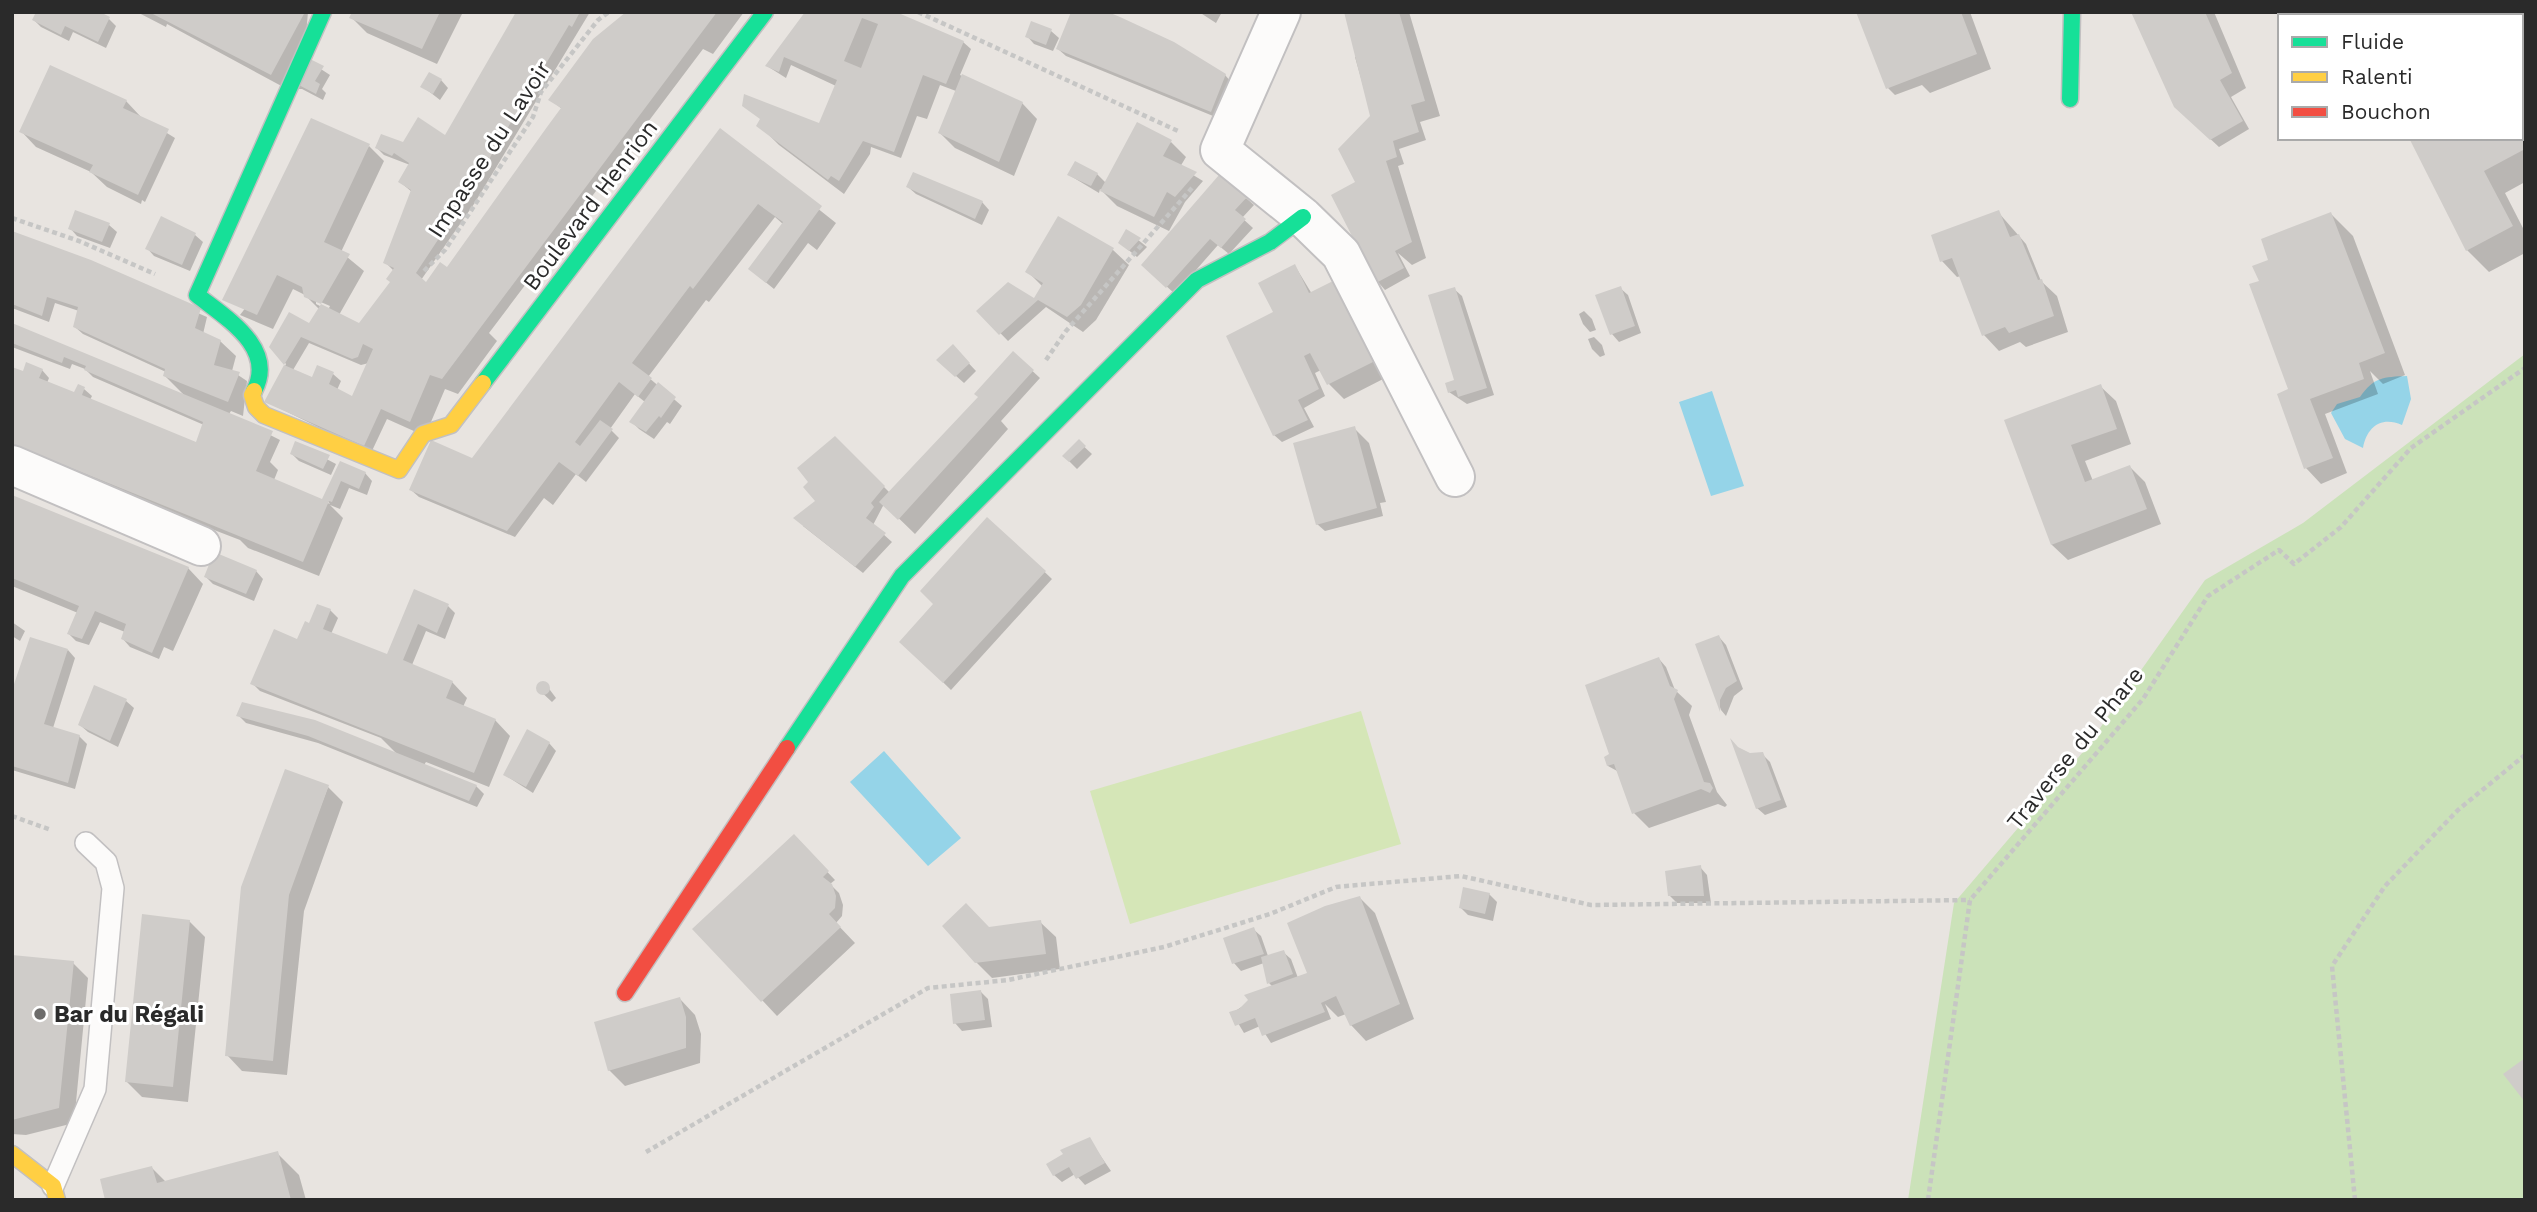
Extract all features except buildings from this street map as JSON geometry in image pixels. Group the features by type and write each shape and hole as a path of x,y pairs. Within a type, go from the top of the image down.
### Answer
{"street":[{"name":"Boulevard Henrion","path":"323,12 197,295 239,330 257,354 261,375 252,395 256,407 264,415 399,470 423,434 451,425 765,12"},
{"path":"1281,12 1220,150 1303,217 1341,254 1455,477"},
{"path":"2070,99 2072,12"},
{"path":"625,993 902,576 1197,280 1270,243 1303,217"},
{"path":"12,466 201,546"},
{"path":"12,1154 55,1193"}],"lane":[{"path":"55,1193 95,1089 113,888 106,862 86,843"}],"path":[{"name":"Impasse du Lavoir","path":"424,271 445,250 533,117 541,92 598,20 609,12"},
{"path":"918,12 1220,150"},
{"path":"12,218 79,241 163,277"},
{"name":"Traverse du Phare","path":"1970,900 2143,699 2208,596 2279,550 2294,564 2340,527 2411,448 2525,368"},
{"path":"2355,1200 2332,966 2385,886 2458,810 2525,755"},
{"path":"646,1152 928,988 1008,980 1164,947 1270,914 1336,887 1461,876 1591,905 1970,900 1928,1200"}],"green space":[{"path":"2525,354 2525,1200 1908,1200 1954,903 2083,752 2205,580 2303,523"},
{"path":"1361,711 1401,844 1130,924 1090,791"}],"water":[{"path":"2407,376 2411,399 2402,425 2388,422 2376,425 2368,434 2363,448 2345,439 2331,413 2337,404 2360,397 2370,385 2380,379"},
{"path":"1712,391 1744,486 1711,496 1679,402"},
{"path":"884,751 961,838 928,866 850,782"}],"traffic: fast":[{"path":"254,391 259,375 259,361 254,348 234,324 197,295 323,12"},
{"path":"483,383 765,12"},
{"path":"2070,99 2072,12"},
{"path":"787,748 902,576 1197,280 1270,242 1303,217"}],"traffic: slow":[{"path":"254,391 252,395 256,407 264,415 399,470 423,434 451,425 483,383"},
{"path":"12,1154 53,1186 57,1200"}],"traffic: jam":[{"path":"625,993 787,748"}],"place":[{"name":"Bar du Régali","path":"40,1014"}]}
